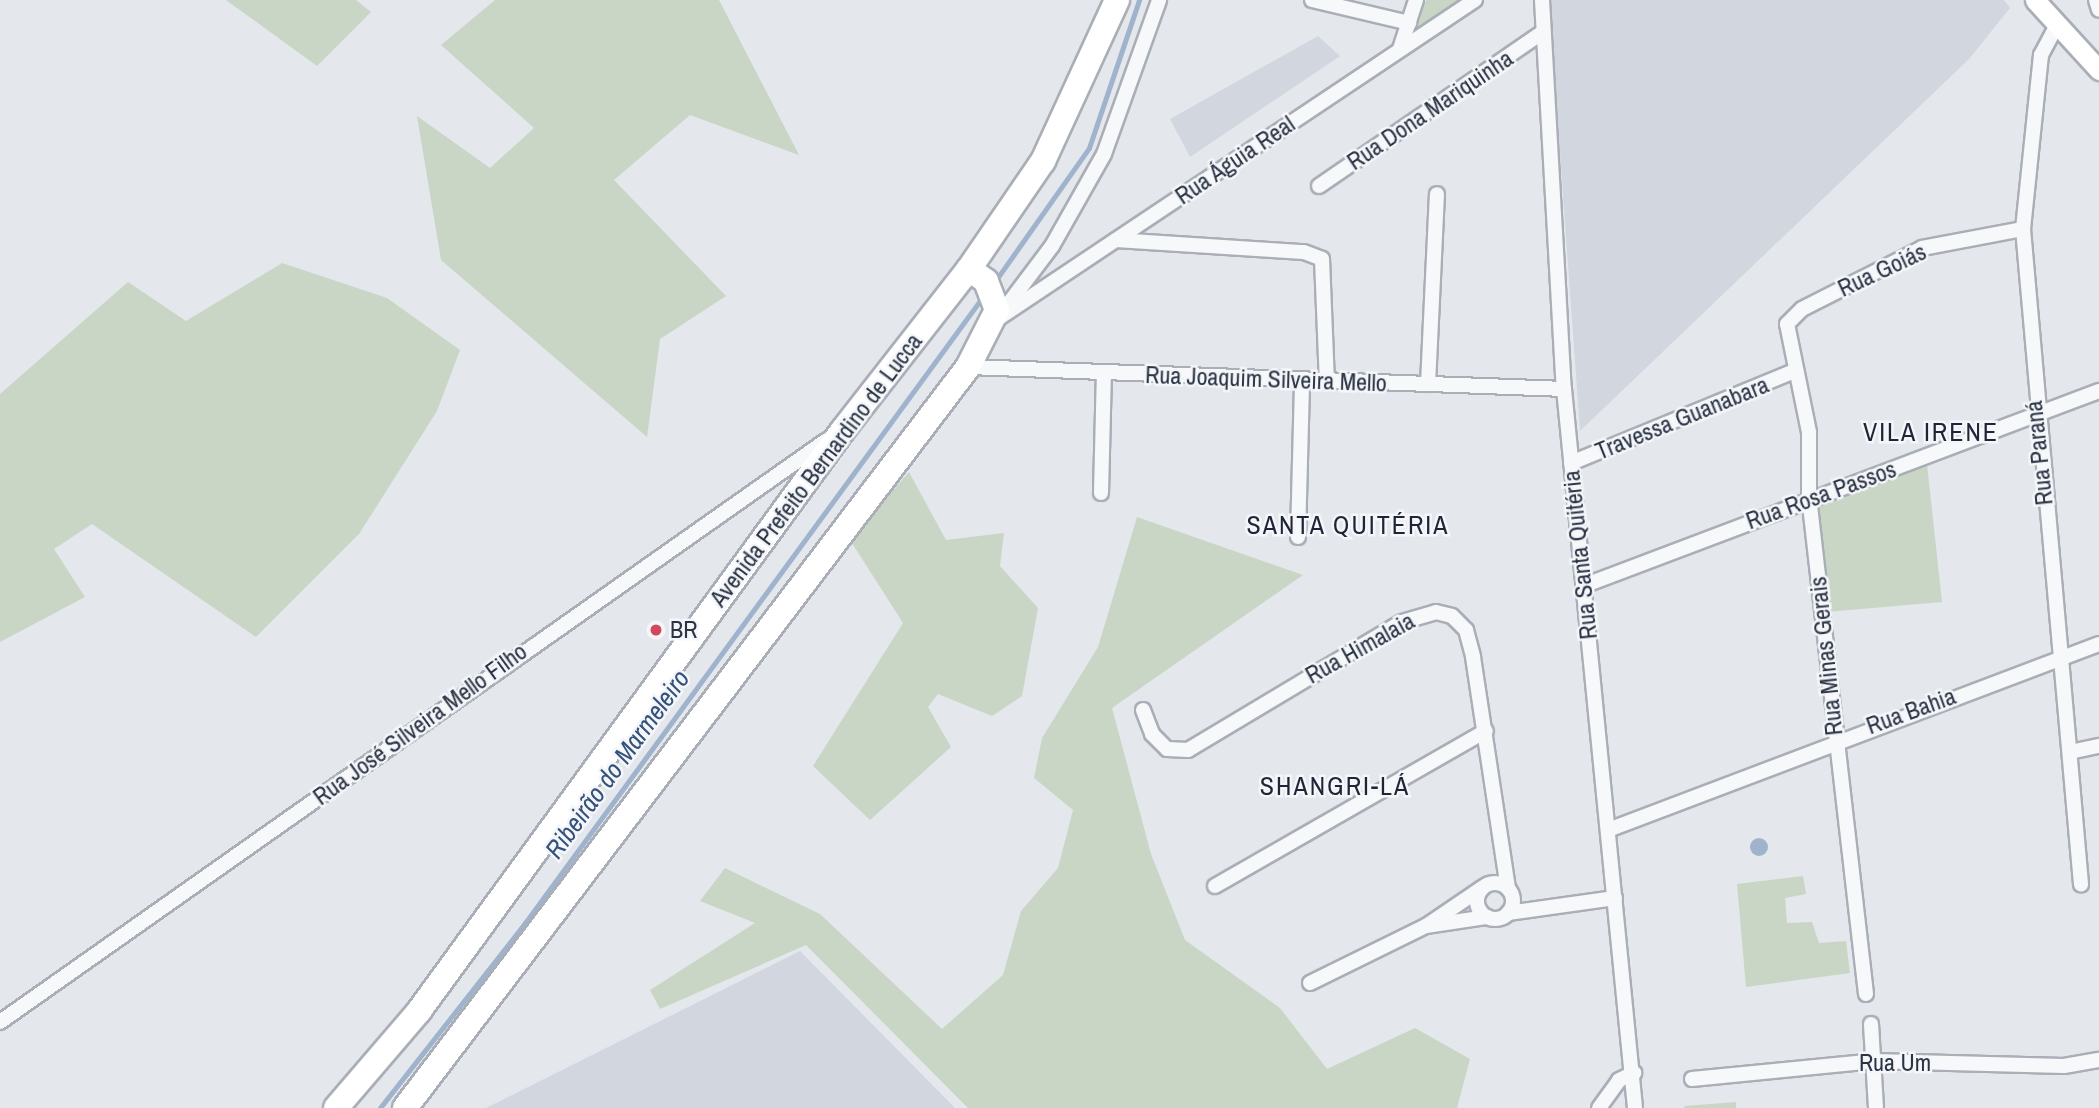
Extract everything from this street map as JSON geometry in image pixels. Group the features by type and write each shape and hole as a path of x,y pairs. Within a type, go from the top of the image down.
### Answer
{"highway":[{"name":"Avenida Prefeito Bernardino de Lucca","path":"336,1108 419,1011 843,430 969,269 1043,161 1116,0"},
{"path":"405,1108 968,367 996,320 992,290 969,269"}],"main road":[{"path":"2035,0 2099,70"}],"street":[{"path":"996,320 1052,246 1104,154 1158,0"},
{"path":"1312,0 1409,23"},
{"path":"1400,49 1416,0"},
{"name":"Rua Águia Real","path":"996,320 1475,0"},
{"name":"Rua Santa Quitéria","path":"1542,0 1564,389 1634,1073 1634,1108"},
{"path":"2096,0 2099,10"},
{"name":"Rua Paraná","path":"2057,25 2041,55 2022,229 2035,418 2061,657 2081,884"},
{"name":"Rua Dona Mariquinha","path":"1319,186 1542,33"},
{"path":"1428,384 1437,194"},
{"name":"Rua Goiás","path":"1790,320 1922,248 2022,229"},
{"path":"1116,240 1304,252 1322,259 1327,381"},
{"name":"Rua Minas Gerais","path":"1790,320 1792,372 1810,432 1809,498 1834,739 1866,994"},
{"name":"Rua Joaquim Silveira Mello","path":"968,367 1564,389"},
{"name":"Travessa Guanabara","path":"1571,463 1792,372"},
{"path":"1101,493 1104,373"},
{"path":"1298,537 1302,380"},
{"name":"Rua Rosa Passos","path":"1583,586 1809,498 2035,418 2099,391"},
{"name":"Rua José Silveira Mello Filho","path":"0,1022 843,430"},
{"name":"Rua Himalaia","path":"1143,710 1152,734 1167,749 1188,750 1402,622 1436,612 1466,629 1486,731 1501,856 1510,892"},
{"name":"Rua Bahia","path":"1608,830 1834,739 2099,644"},
{"path":"1215,886 1486,731"},
{"path":"2070,752 2099,746"},
{"name":"Rua Himalaia","path":"1486,886 1501,856"},
{"path":"1310,983 1426,926 1486,886 1550,905"},
{"path":"1486,886 1478,906 1487,917"},
{"path":"1508,913 1510,892"},
{"path":"1426,926 1550,905 1615,898"},
{"path":"1871,1024 1875,1108"},
{"name":"Rua Um","path":"1692,1079 1874,1061 2064,1066 2099,1060"},
{"path":"1599,1108 1619,1080 1634,1073"}],"shaded area":[{"path":"1549,0 2004,0 2010,8 1969,59 1580,431"},
{"path":"1318,36 1340,56 1190,157 1170,119"},
{"path":"800,951 955,1108 486,1108"}],"green space":[{"path":"226,0 356,0 371,12 317,66"},
{"path":"495,0 719,0 799,155 690,115 614,180 726,296 660,339 647,437 441,260 417,116 490,168 534,128 441,45"},
{"path":"1426,0 1467,0 1424,31 1418,25"},
{"path":"282,263 387,298 460,350 437,411 359,534 256,637 92,524 54,549 85,597 0,642 0,394 128,282 186,321"},
{"path":"1927,464 1942,602 1826,612 1815,503"},
{"path":"909,472 946,540 1004,533 1000,566 1038,608 1022,696 992,716 938,694 928,707 951,747 870,820 813,766 903,623 850,540"},
{"path":"1137,517 1303,575 1112,708 1151,854 1185,940 1280,1008 1327,1069 1415,1028 1470,1059 1457,1108 968,1108 806,945 660,1009 650,990 755,923 700,901 725,868 820,914 942,1029 1003,975 1021,911 1058,868 1073,810 1034,778 1042,738 1098,647"},
{"path":"1803,876 1806,894 1785,898 1787,923 1812,922 1819,943 1846,941 1850,973 1746,987 1737,884"},
{"path":"1736,1102 1736,1108 1684,1106"}],"water":[{"path":"1759,838 1765,841 1768,847 1765,853 1759,856 1753,853 1750,847 1753,841"}],"waterway":[{"name":"Ribeirão do Marmeleiro","path":"996,280 1089,148 1139,0"},
{"name":"Ribeirão do Marmeleiro","path":"380,1108 525,923 979,302"}],"place":[{"name":"BR","path":"656,630"}],"district":[{"name":"VILA IRENE","path":"1931,432"},
{"name":"SANTA QUITÉRIA","path":"1348,525"},
{"name":"SHANGRI-LÁ","path":"1335,786"}]}
